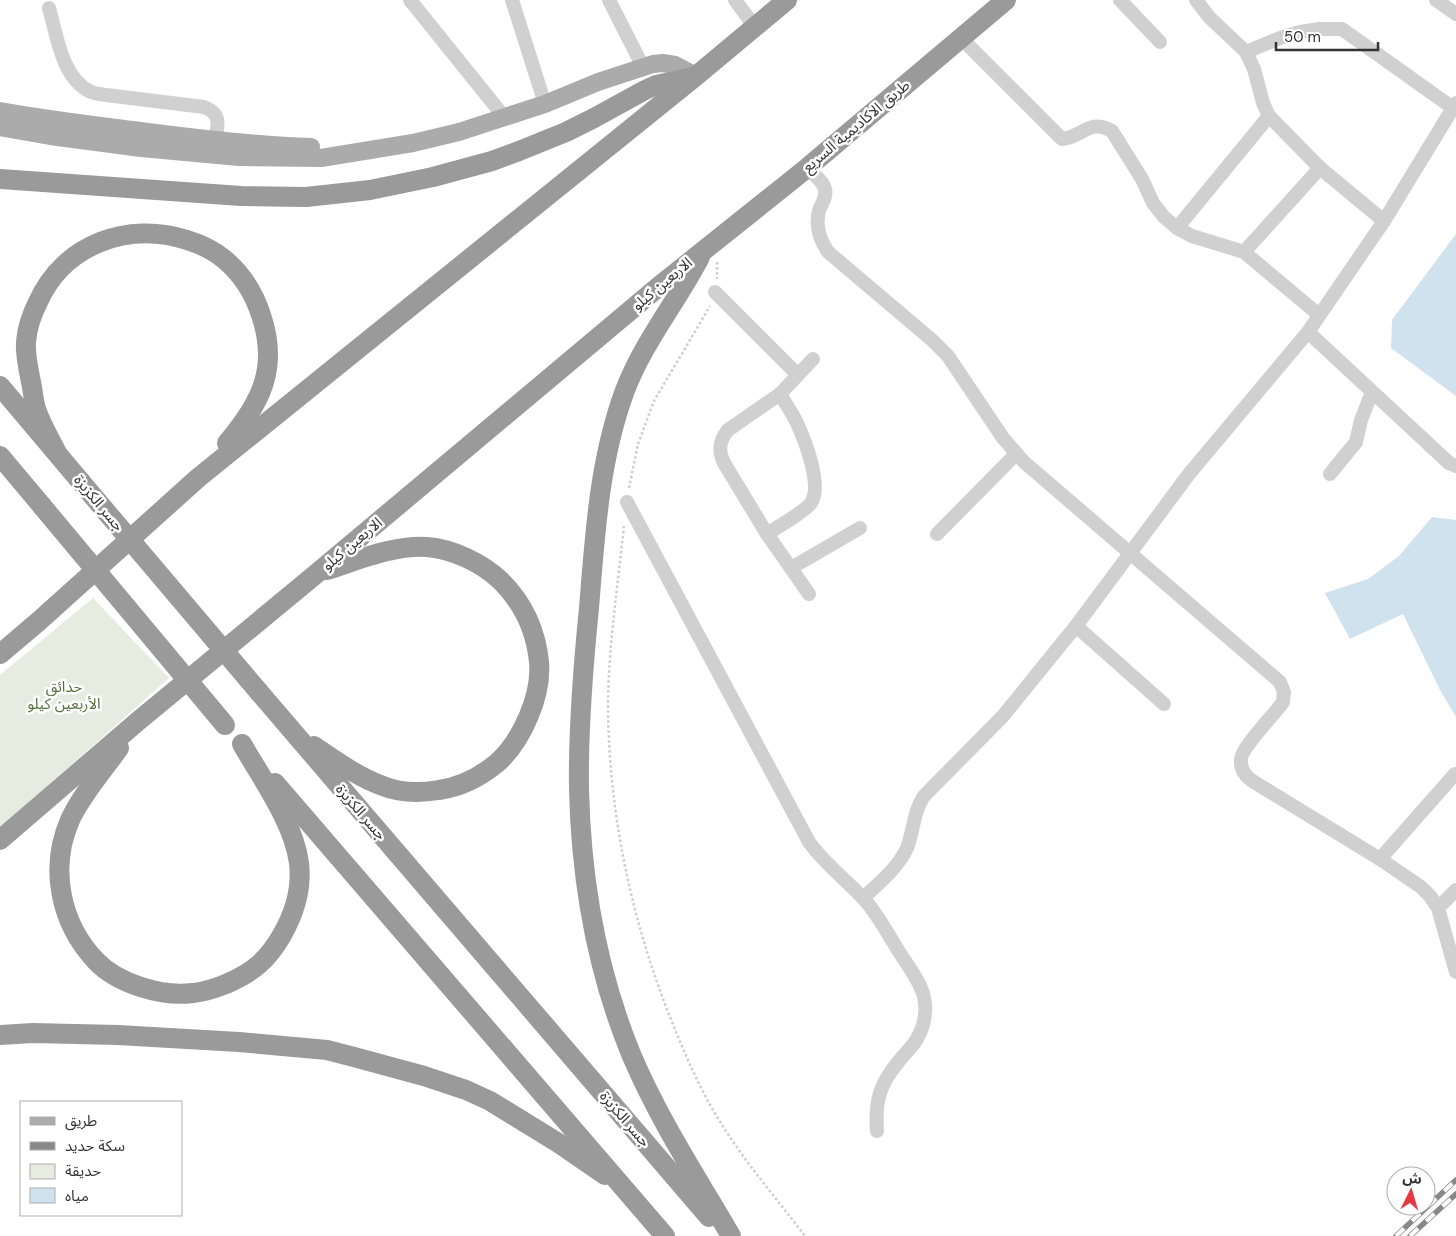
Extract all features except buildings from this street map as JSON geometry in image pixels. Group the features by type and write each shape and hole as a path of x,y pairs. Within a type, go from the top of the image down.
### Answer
{"highway":[{"path":"0,654 39,622 198,478 696,76 787,0"},
{"name":"طريق الاكاديمية السريع","path":"708,246 807,168 1006,0"},
{"path":"0,179 249,197 306,197 370,190 433,177 519,151 573,128 656,85 696,76"},
{"path":"57,454 36,408 27,362 26,340 32,316 44,288 61,268 85,248 105,240 138,232 174,236 208,248 224,259 243,279 257,302 265,326 268,346 265,382 258,399 245,422 198,478"},
{"path":"708,246 644,350 620,404 610,436 600,489 584,662 580,716 579,789 581,836 594,929 618,1019 644,1084 660,1116 731,1236"},
{"name":"الاربعين كيلو","path":"0,840 137,722 708,246"},
{"name":"جسر الكزيزة","path":"0,386 259,692 725,1236"},
{"path":"0,456 225,725 665,1236"},
{"path":"0,466 42,506"},
{"path":"292,730 344,766 384,787 428,792 446,789 463,784 481,775 498,763 510,749 528,718 534,704 538,685 540,663 531,626 523,608 510,590 492,572 476,563 444,550 426,547 398,549 316,574"},
{"path":"0,648 39,622"},
{"path":"137,722 70,820 60,856 60,890 63,906 77,936 96,961 126,982 147,989 167,993 193,993 218,987 242,977 262,963 274,948 292,914 298,894 299,864 294,841 286,820 242,744"},
{"path":"0,1035 33,1033 146,1036 239,1042 318,1050 354,1057 424,1076 466,1090 490,1101 560,1144 629,1192"}],"main road":[{"path":"0,128 132,147 239,157 321,158 437,138 505,118 598,82 653,64 675,65 696,76"},
{"path":"0,111 31,117 215,141 321,147 352,152"}],"street":[{"path":"410,0 505,118"},
{"path":"512,0 545,104"},
{"path":"609,0 642,67"},
{"path":"736,0 755,27"},
{"path":"1120,0 1160,42"},
{"path":"1196,0 1209,17 1246,52 1254,69 1263,103 1269,116 1320,168 1384,220"},
{"path":"1436,0 1456,14"},
{"path":"49,8 65,65 71,76 80,85 92,92 106,95 204,107 212,110 217,116 218,124 215,141"},
{"path":"863,898 893,869 903,856 916,811 924,796 1003,716 1076,626 1189,474 1308,332 1384,220 1454,106 1342,29 1324,28 1300,32 1246,52"},
{"path":"961,38 1062,139 1070,138 1094,126 1104,126 1112,130 1142,179 1153,203 1164,217 1177,228 1192,236 1244,252 1320,315"},
{"path":"1177,228 1269,116"},
{"path":"807,168 825,190 824,199 819,211 818,228 819,237 828,252 932,340 948,356 1003,438 1016,454 1280,682 1284,692 1283,702 1242,754 1241,765 1245,775 1380,859 1421,887 1438,908 1456,972"},
{"path":"1244,252 1320,168"},
{"path":"715,292 798,375"},
{"path":"1308,332 1449,463 1456,466"},
{"path":"809,594 766,534 721,458 720,446 728,430 780,394 813,359"},
{"path":"1330,474 1356,442 1361,420 1372,392"},
{"path":"766,534 804,510 811,503 815,486 811,462 796,421 780,394"},
{"path":"937,534 1016,454"},
{"path":"627,502 809,842 818,854 863,898 918,982 924,997 925,1014 922,1030 914,1044 887,1075 879,1093 876,1112 877,1132"},
{"path":"791,568 860,528"},
{"path":"1076,626 1164,704"},
{"path":"1380,859 1455,774"},
{"path":"1438,908 1456,890"}],"path":[{"path":"708,246 717,262 718,272 715,292 707,312 654,401 638,444 627,502 610,655 608,701 614,793 620,838 640,928 653,972 691,1068 718,1119 750,1167 805,1236"}],"green space":[{"name":"حدائق الأربعين كيلو","path":"93,598 169,678 0,828 0,675"}],"water":[{"path":"1456,234 1456,396 1391,348 1392,320"},
{"path":"1432,517 1456,520 1456,717 1440,690 1403,614 1350,639 1325,593 1368,579 1399,556"}],"railway":[{"path":"1396,1236 1456,1180"},
{"path":"1410,1236 1456,1194"}]}
